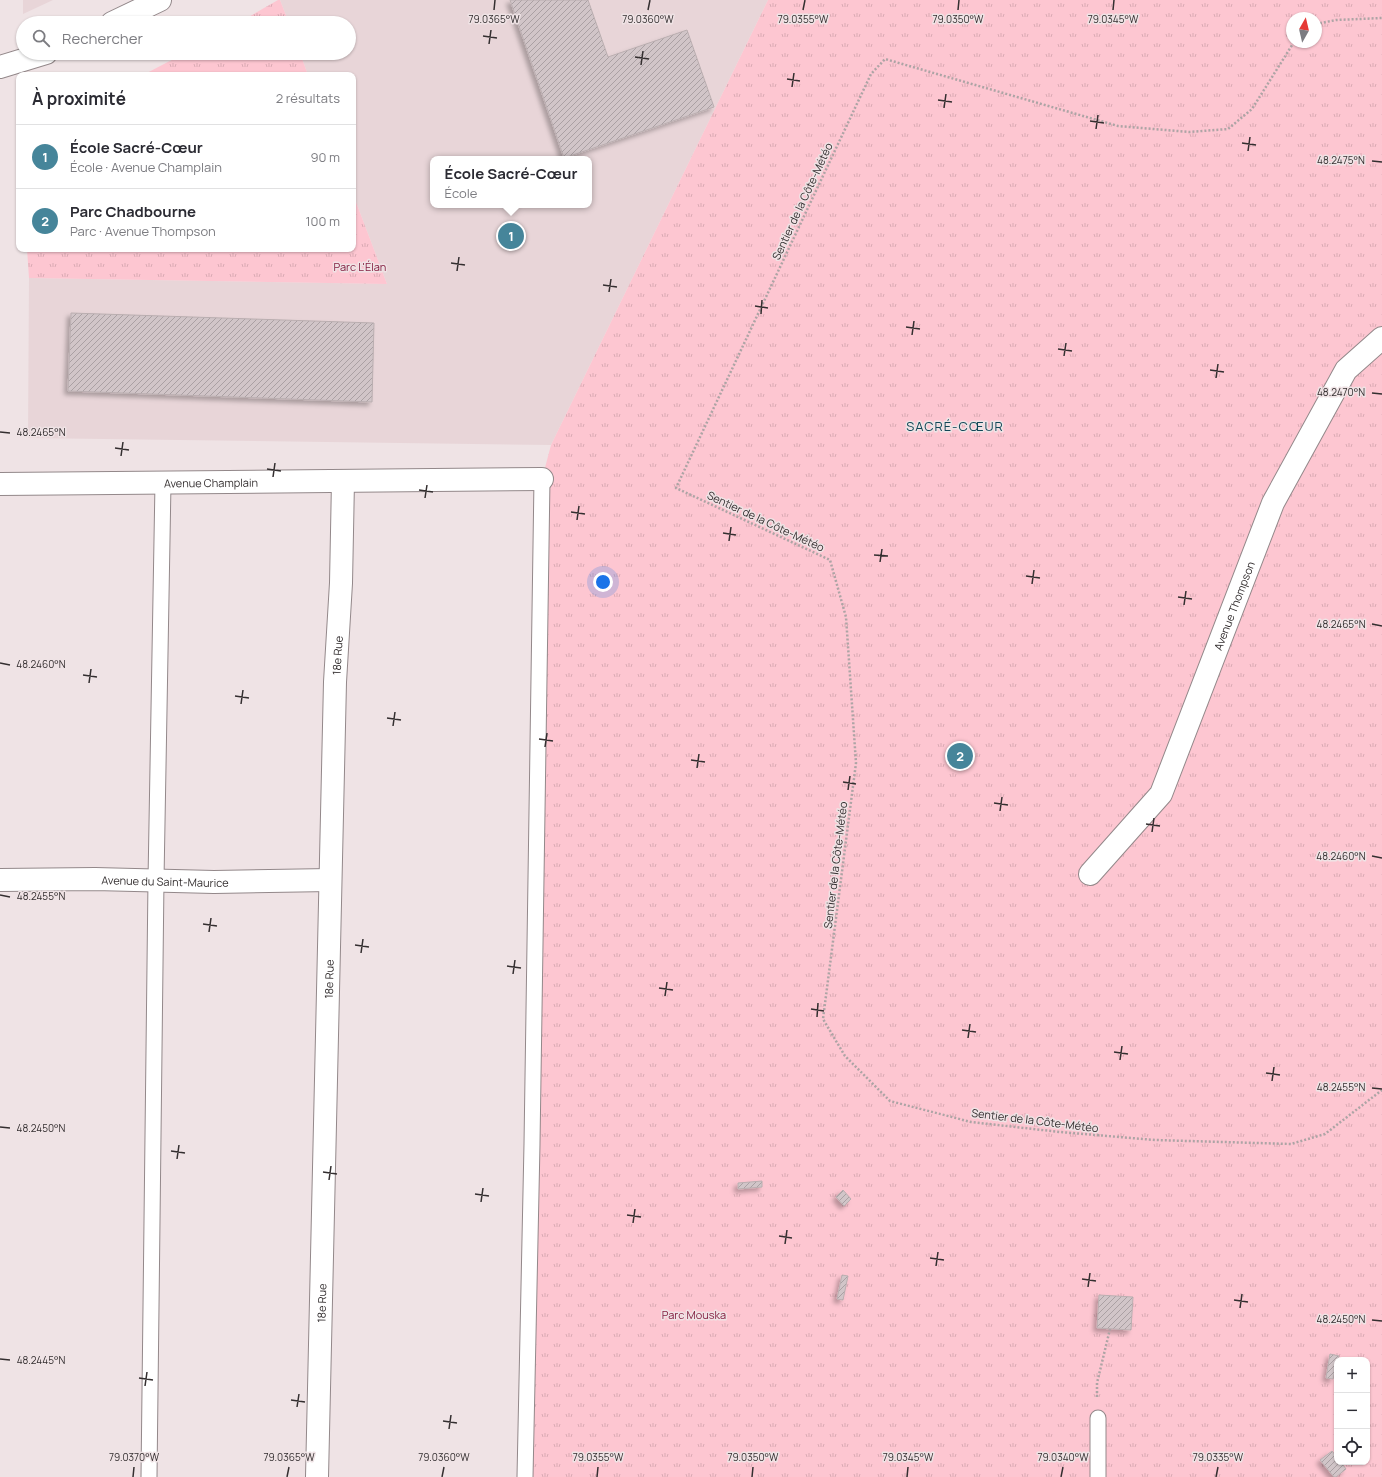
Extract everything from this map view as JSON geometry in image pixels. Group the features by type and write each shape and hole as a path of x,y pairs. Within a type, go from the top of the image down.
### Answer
{"street":[{"path":"127,16 160,0"},
{"path":"0,67 23,60"},
{"name":"Avenue Thompson","path":"1090,874 1161,794 1273,504 1346,370 1382,338"},
{"name":"Avenue Champlain","path":"0,484 542,478"},
{"name":"18e Rue","path":"317,1477 334,682 341,583 343,481"},
{"name":"Avenue du Saint-Maurice","path":"0,880 95,879 214,882 330,880"}],"lane":[{"path":"525,1477 532,1144 542,478"},
{"path":"149,1477 156,880 163,483"},
{"path":"1098,1418 1098,1477"}],"path":[{"path":"1322,23 1336,20 1382,18"},
{"name":"Sentier de la Côte-Météo","path":"1290,48 1252,109 1228,129 1188,132 1118,126 885,59 871,74 676,488 830,560 846,617 856,763 823,1019 845,1056 890,1101 971,1122 1060,1132 1155,1140 1291,1144 1325,1134 1382,1090"},
{"path":"1097,1382 1110,1329"}],"shaded area":[{"path":"23,0 53,0 23,14"},
{"path":"280,0 768,0 551,445 28,438 29,278 387,284 356,202 356,72 307,72 303,60 356,60 356,16 286,16"}],"green space":[{"path":"280,0 286,16 250,16"},
{"name":"Parc Mouska","path":"768,0 1382,0 1382,1477 525,1477 542,479 551,445"},
{"path":"172,60 303,60 307,72 149,72"},
{"name":"Parc L'Élan","path":"356,202 387,284 29,278 27,252 356,252"}],"building":[{"path":"510,0 588,0 608,57 687,30 714,107 570,156 563,156"},
{"path":"71,313 374,323 372,402 68,391"},
{"path":"762,1181 762,1187 738,1189 738,1183"},
{"path":"843,1190 851,1199 844,1206 836,1197"},
{"path":"842,1275 848,1276 843,1300 837,1299"},
{"path":"1099,1295 1133,1297 1131,1330 1097,1328"},
{"path":"1330,1354 1339,1356 1334,1357 1333,1379 1326,1378"},
{"path":"1332,1451 1334,1453 1334,1465 1343,1465 1346,1469 1334,1477 1320,1460"}],"place":[{"name":"École Sacré-Cœur","path":"511,236"},
{"name":"Parc Chadbourne","path":"960,756"}],"district":[{"name":"SACRÉ-CŒUR","path":"955,426"}]}
